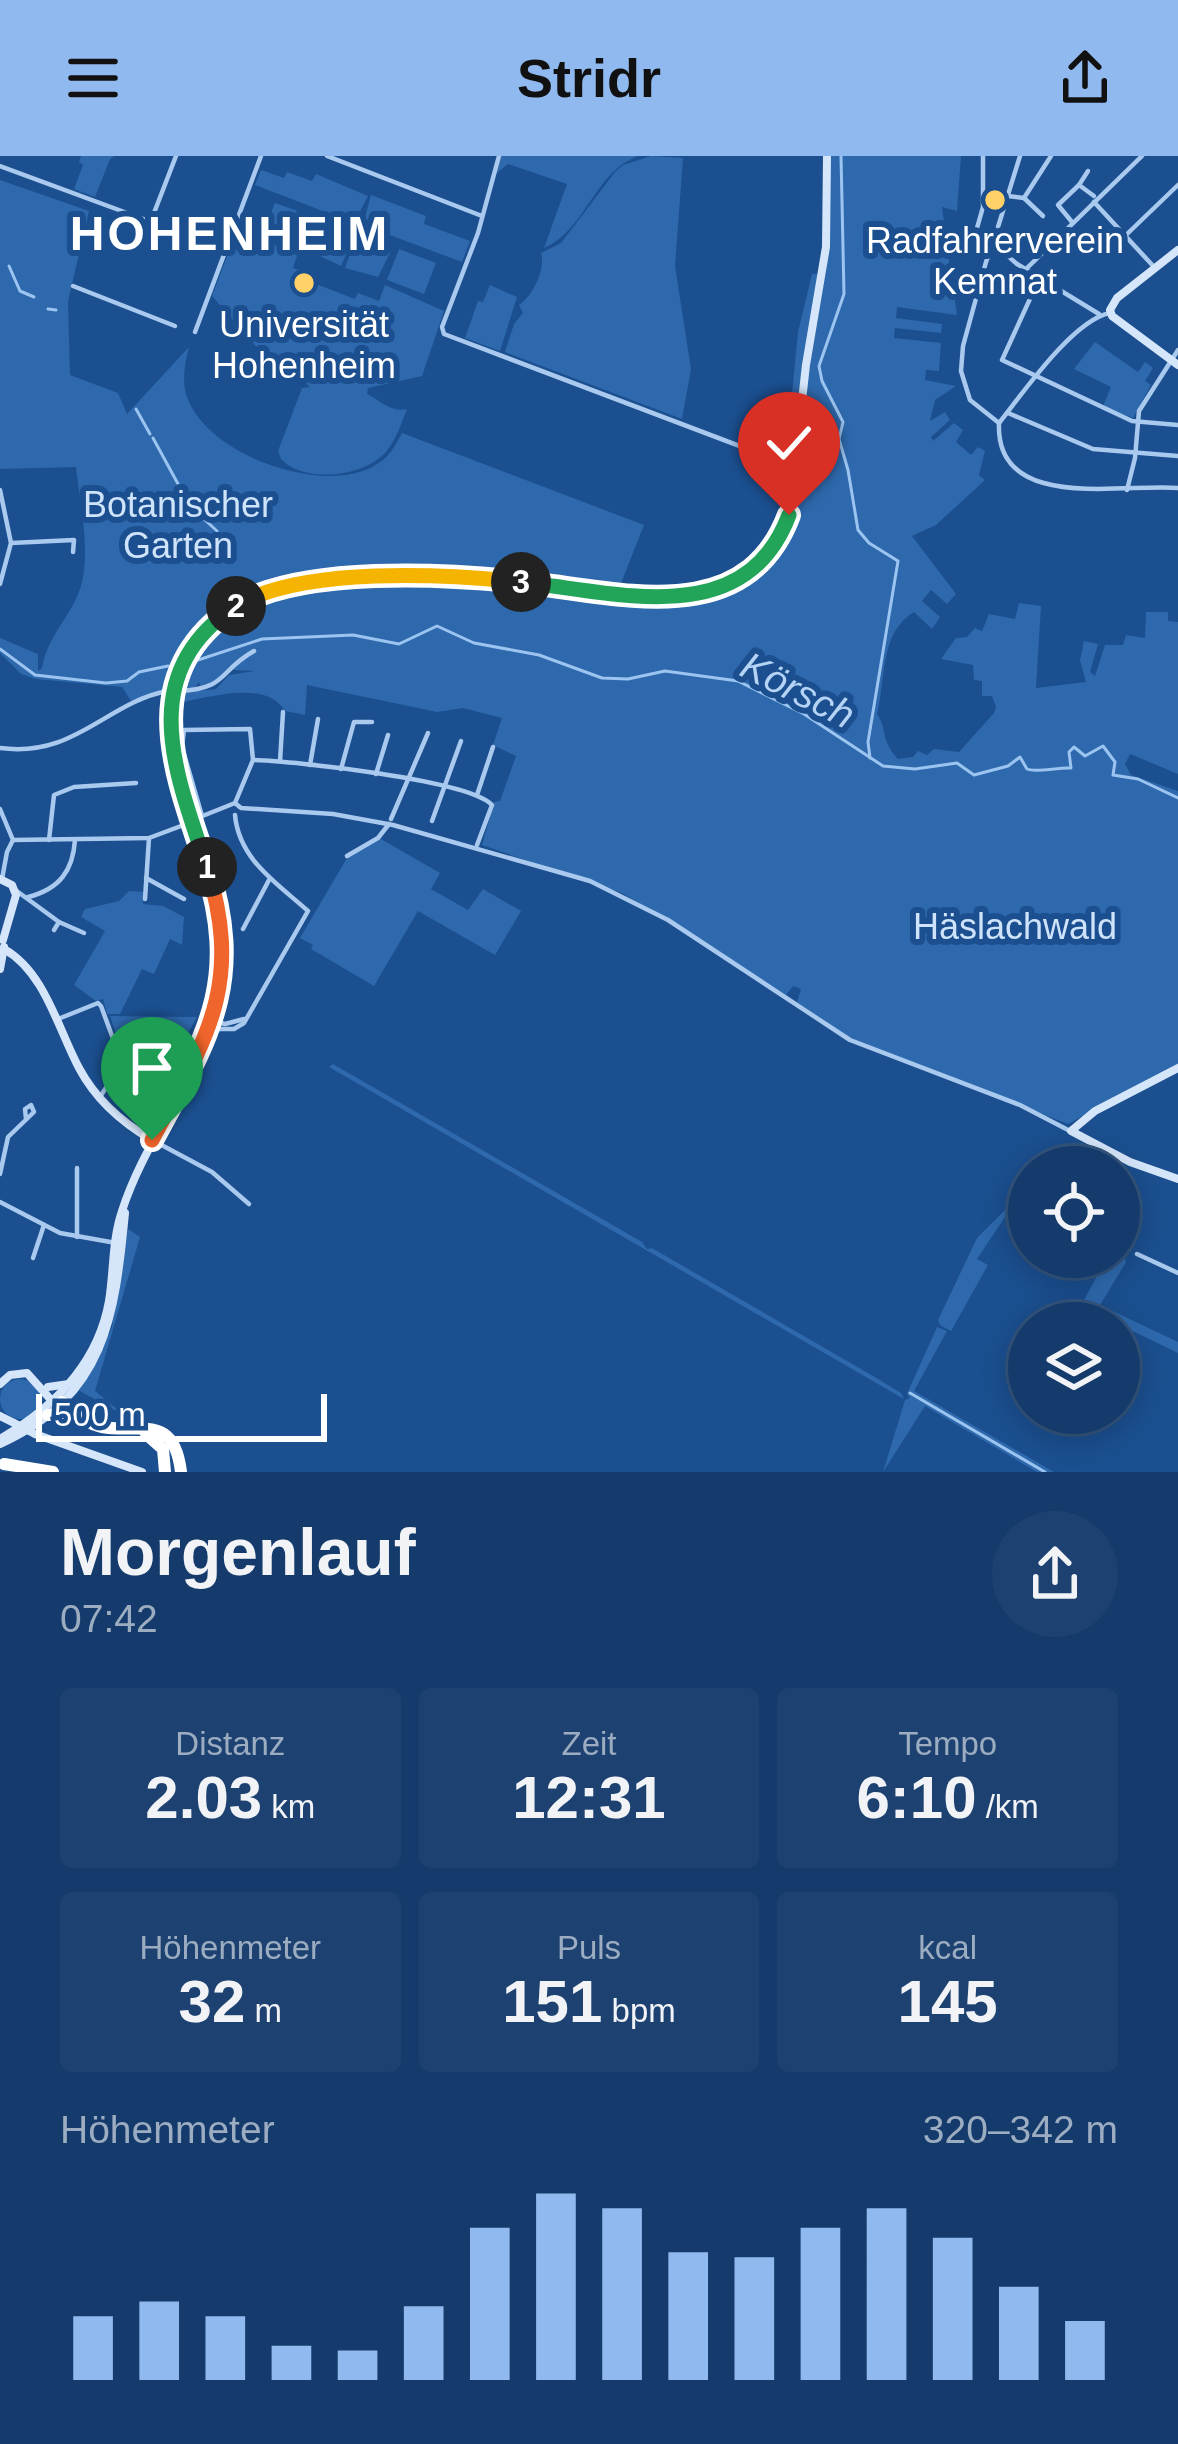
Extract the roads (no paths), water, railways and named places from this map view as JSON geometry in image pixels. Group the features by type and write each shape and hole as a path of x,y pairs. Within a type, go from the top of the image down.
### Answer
{"highway":[{"path":"58,1406 98,1432 150,1435 164,1451 165,1472"},
{"path":"58,1406 96,1426 156,1430 174,1447 181,1472"},
{"path":"2,1463 26,1472"},
{"path":"2,1463 53,1472"}],"main road":[{"path":"58,1406 102,1327 126,1198 211,1025 222,972 221,924 171,752 174,688 184,662 217,620 261,593 290,584 454,576 674,597 717,591 750,572 778,541 789,515 806,364 826,247 827,156"},
{"path":"1174,362 1105,314 1155,268 1176,257"},
{"path":"0,969 2,937 20,893 1,879"},
{"path":"2,937 58,1019 98,1098 152,1140"},
{"path":"1178,1068 1091,1114 1071,1132 1130,1162 1178,1179"},
{"path":"0,1442 58,1406 86,1373 106,1334 116,1300 118,1243"},
{"path":"0,1384 7,1376 31,1374 58,1406"},
{"path":"44,1385 70,1383"},
{"path":"1,1416 142,1472"}],"street":[{"path":"0,166 148,219 176,156"},
{"path":"195,332 260,156"},
{"path":"327,156 482,216"},
{"path":"499,156 442,331 796,467"},
{"path":"983,156 982,207 973,242 989,254"},
{"path":"999,423 1074,335 1105,314 999,248 996,233 1020,156"},
{"path":"1024,198 1051,156"},
{"path":"1026,269 1142,156"},
{"path":"1072,222 1057,207 1088,171"},
{"path":"1079,185 1155,268"},
{"path":"1126,235 1178,185"},
{"path":"1007,196 1024,198 1043,216"},
{"path":"999,248 989,254 960,366 968,397 999,423 1010,465 1019,475 1086,490 1178,488"},
{"path":"1040,277 1001,357 1112,414 1178,425"},
{"path":"74,286 175,326"},
{"path":"1127,490 1140,408 1178,350"},
{"path":"1008,412 1075,444 1135,455 1178,456"},
{"path":"0,490 11,543 0,584"},
{"path":"11,543 74,540 73,552"},
{"path":"179,692 215,686 254,651"},
{"path":"0,748 26,749 67,740 97,727 135,701 166,691"},
{"path":"280,761 283,712"},
{"path":"310,765 318,719"},
{"path":"341,769 354,722 372,722"},
{"path":"195,819 182,733 250,729 253,760 235,806 239,837 269,880 308,911 248,1016 234,1028 211,1025"},
{"path":"347,856 378,838 390,822 428,733"},
{"path":"376,774 388,734"},
{"path":"432,820 461,741"},
{"path":"477,795 493,748"},
{"path":"253,760 376,774 477,795 492,805 476,846"},
{"path":"49,840 54,795 74,787 136,783"},
{"path":"13,840 149,838 235,806 390,822 576,876 626,897 741,966 847,1039 1016,1103 1071,1132"},
{"path":"0,809 13,840 1,879"},
{"path":"145,899 149,838"},
{"path":"20,893 56,885 72,867 75,840"},
{"path":"146,878 184,899"},
{"path":"243,929 269,880"},
{"path":"20,893 58,922 83,933"},
{"path":"54,930 58,922"},
{"path":"58,1019 98,1003 106,1015 122,1063 98,1098"},
{"path":"0,1174 5,1143 26,1119"},
{"path":"152,1140 212,1172 249,1204"},
{"path":"77,1168 77,1238"},
{"path":"0,1202 77,1238 118,1243"},
{"path":"33,1258 44,1225"},
{"path":"1140,1255 1178,1273"}],"waterway":[{"path":"841,156 844,294 819,366 843,422 839,439 858,530 898,561 868,742 870,758"},
{"path":"9,266 20,291 34,297"},
{"path":"48,309 56,310"},
{"path":"136,409 150,434"},
{"path":"153,438 190,506 217,531"},
{"name":"Körsch","path":"198,660 262,639 353,635 399,644 437,626 474,643 539,655 602,678 628,679 665,671 738,681 804,714 883,766 915,769 957,763 974,775 1008,766 1020,757 1031,770 1071,768 1069,752 1074,747 1085,756 1103,746 1115,762 1113,775 1138,779 1178,798"},
{"name":"Körsch","path":"0,649 35,675 106,683 127,681 139,672 168,666"},
{"path":"910,1393 1045,1472"}],"place":[{"name":"Radfahrerverein Kemnat","path":"995,200"},
{"name":"Universität Hohenheim","path":"304,283"}],"district":[{"name":"HOHENHEIM","path":"230,233"}],"park label":[{"name":"Botanischer Garten","path":"178,524"},
{"name":"Häslachwald","path":"1015,926"}]}
